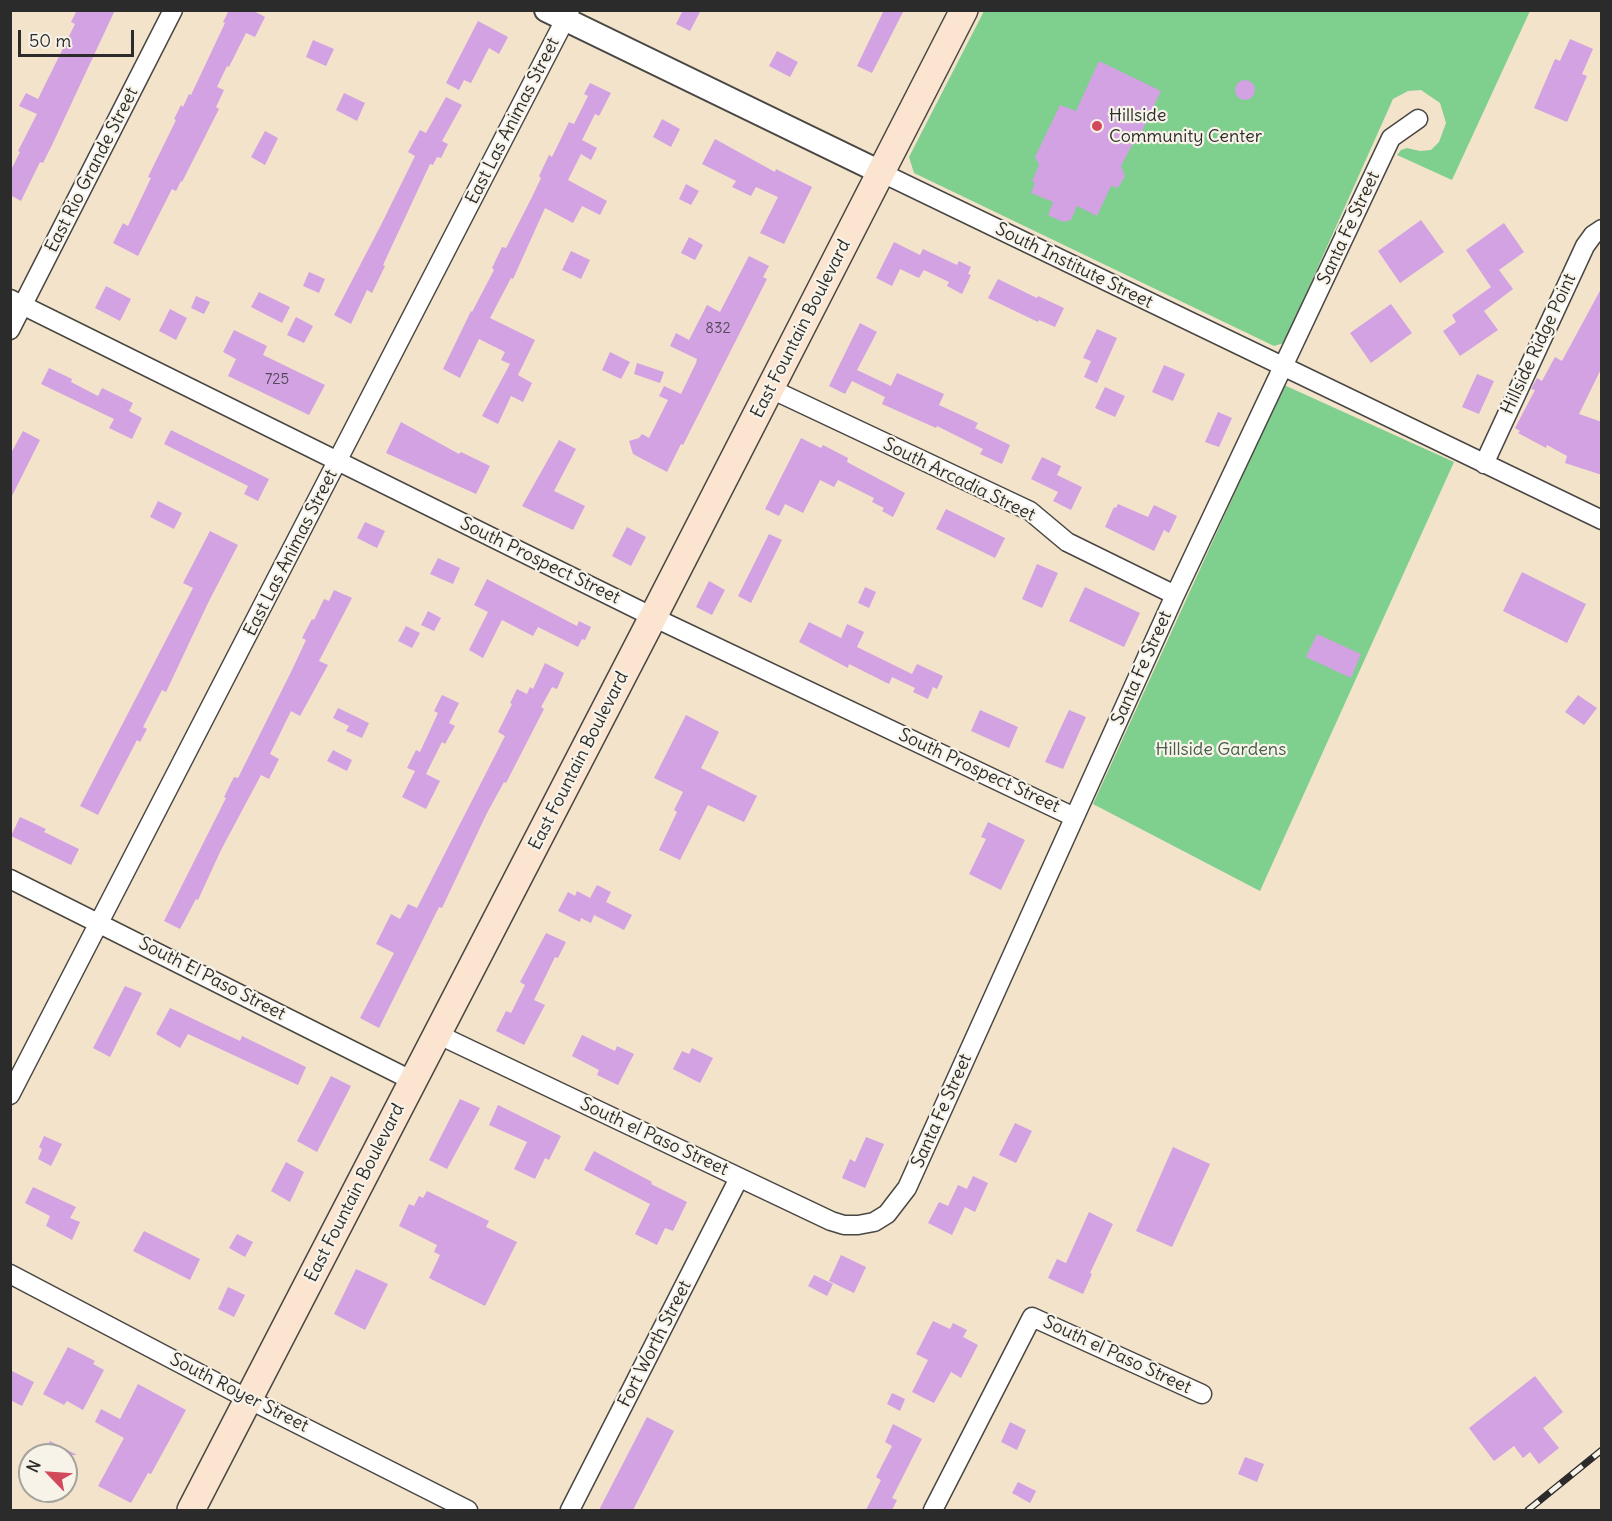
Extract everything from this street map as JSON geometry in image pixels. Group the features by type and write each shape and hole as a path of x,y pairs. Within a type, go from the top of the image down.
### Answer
{"main road":[{"name":"East Fountain Boulevard","path":"191,1510 771,389 964,10"}],"street":[{"name":"East Rio Grande Street","path":"10,330 17,302 173,10"},
{"name":"South Institute Street","path":"560,13 880,172 1602,520"},
{"name":"East Las Animas Street","path":"10,1095 338,461 560,13"},
{"name":"Santa Fe Street","path":"874,1222 887,1214 907,1188 1175,595 1391,138 1418,119"},
{"name":"Hillside Ridge Point","path":"1484,464 1585,246 1593,235 1602,229"},
{"name":"South Prospect Street","path":"17,302 653,617 1074,817"},
{"name":"South Arcadia Street","path":"771,389 1030,511 1066,542 1175,595"},
{"name":"South El Paso Street","path":"10,879 413,1081"},
{"name":"South el Paso Street","path":"437,1034 831,1221 851,1225 874,1222"},
{"name":"Fort Worth Street","path":"570,1510 739,1178"},
{"name":"South Royer Street","path":"10,1274 248,1399 468,1510"},
{"name":"South el Paso Street","path":"933,1510 1032,1317 1202,1394"}],"green space":[{"path":"984,11 1530,11 1452,180 1397,155 1401,150 1407,148 1420,151 1431,150 1439,142 1446,123 1440,103 1421,90 1408,91 1393,99 1284,343 1274,346 914,173 909,157"},
{"name":"Hillside Gardens","path":"1284,385 1454,462 1260,891 1093,804"}],"building":[{"path":"77,10 115,10 52,145 43,163 40,162 21,201 10,195 10,172 37,114 19,106 26,93 38,99 75,24 71,22"},
{"path":"229,10 252,10 265,17 255,37 246,33 229,67 227,66 217,87 224,90 216,107 219,109 182,182 176,191 172,189 138,256 113,243 123,223 128,226 151,178 148,177 176,120 174,119 181,105 183,107 189,94 191,95"},
{"path":"683,10 701,10 690,31 676,24"},
{"path":"884,10 904,10 872,73 857,66"},
{"path":"478,21 508,37 499,54 489,48 471,83 464,80 459,90 446,83"},
{"path":"1570,39 1593,49 1582,74 1587,76 1567,122 1534,108 1555,59 1560,61"},
{"path":"313,40 334,49 326,66 306,57"},
{"path":"777,51 798,62 790,77 769,66"},
{"name":"Hillside Community Center","path":"1099,61 1161,91 1136,144 1133,143 1121,166 1125,176 1118,188 1111,186 1097,216 1077,206 1071,220 1063,222 1048,215 1053,202 1031,193 1035,183 1032,181 1039,165 1035,157 1060,105 1076,111"},
{"path":"1245,80 1252,83 1255,90 1252,97 1245,100 1238,97 1235,90 1238,83"},
{"path":"590,83 611,93 599,116 595,114 582,140 597,148 591,160 581,154 568,180 607,201 600,215 582,206 573,223 545,208 513,279 511,278 490,318 535,340 518,375 532,383 523,402 511,396 498,424 482,416 510,364 501,360 505,352 479,339 460,378 443,369 494,270 492,268 502,247 506,248 532,197 549,155 552,157 569,122 574,124 588,96 584,94"},
{"path":"344,93 365,103 357,121 336,110"},
{"path":"446,97 462,105 442,141 448,144 441,158 437,157 433,165 430,164 372,293 367,290 351,324 334,315 415,156 408,152 420,130 426,133"},
{"path":"662,119 680,129 671,147 653,137"},
{"path":"265,131 278,138 265,165 251,157"},
{"path":"715,139 775,172 776,169 812,187 784,244 760,233 778,197 756,187 751,196 732,187 736,181 702,164"},
{"path":"686,184 699,191 691,205 679,199"},
{"path":"1421,220 1444,252 1400,283 1378,251"},
{"path":"1504,223 1524,252 1499,270 1513,289 1484,311 1498,330 1460,356 1443,331 1456,322 1452,315 1491,287 1466,250"},
{"path":"689,237 703,245 695,260 681,253"},
{"path":"894,242 920,255 923,249 957,265 959,261 971,267 968,274 971,275 962,294 947,286 949,282 924,270 919,278 900,269 892,286 876,278"},
{"path":"571,251 590,260 581,279 562,270"},
{"path":"749,256 769,266 763,277 767,279 667,472 633,454 629,441 639,438 642,434 649,438 668,400 659,396 664,386 681,394 696,363 697,359 670,346 676,333 689,340 707,305 720,312"},
{"path":"309,272 325,279 319,293 303,286"},
{"path":"998,279 1064,308 1055,327 1039,320 1038,322 988,298"},
{"path":"106,286 131,299 120,321 95,308"},
{"path":"1602,287 1602,367 1579,414 1602,422 1602,475 1565,463 1567,456 1518,433 1520,431 1515,428 1535,390 1531,389 1537,378 1542,381 1555,357 1562,361"},
{"path":"259,292 290,307 282,323 251,307"},
{"path":"196,296 210,302 204,314 191,308"},
{"path":"1391,304 1412,333 1371,363 1350,333"},
{"path":"170,309 187,318 176,340 159,331"},
{"path":"296,317 313,326 304,343 287,335"},
{"path":"860,323 877,332 857,370 891,386 897,373 944,394 939,405 978,423 975,428 1010,445 1002,464 980,454 983,449 937,426 936,428 882,404 885,397 852,381 845,394 829,386"},
{"path":"1097,329 1117,338 1097,383 1084,377 1091,361 1083,358"},
{"path":"234,330 267,346 263,355 325,385 309,415 228,376 236,359 223,352"},
{"path":"610,352 630,362 621,379 602,370"},
{"path":"637,363 664,372 660,383 634,374"},
{"path":"1164,365 1185,374 1173,401 1152,392"},
{"path":"49,368 72,379 71,382 98,396 102,388 133,403 129,411 142,418 132,439 109,428 114,419 41,384"},
{"path":"1477,374 1494,381 1479,414 1462,407"},
{"path":"1105,387 1125,396 1115,417 1095,408"},
{"path":"1218,412 1232,418 1219,447 1205,442"},
{"path":"401,422 459,454 461,452 490,466 476,494 386,453"},
{"path":"171,430 269,479 258,501 244,494 248,486 164,444"},
{"path":"23,431 40,440 10,500 10,455"},
{"path":"801,438 821,448 823,445 848,458 847,462 905,493 893,517 882,511 884,508 872,502 874,498 838,480 834,487 820,480 803,513 785,504 779,516 765,509"},
{"path":"559,440 576,449 554,491 585,506 573,530 522,506"},
{"path":"1042,457 1061,466 1057,475 1082,487 1071,510 1053,501 1058,492 1031,479"},
{"path":"158,501 182,513 174,529 150,517"},
{"path":"1118,504 1148,517 1154,505 1177,516 1169,533 1164,530 1154,551 1105,527 1114,507 1116,508"},
{"path":"946,509 1005,538 995,558 936,529"},
{"path":"365,522 385,531 377,548 357,538"},
{"path":"627,527 646,537 631,566 612,556"},
{"path":"210,531 238,545 166,692 162,690 143,727 147,729 140,742 137,740 98,815 80,806 193,588 183,583"},
{"path":"769,534 782,540 751,603 738,596"},
{"path":"438,558 460,568 453,584 430,574"},
{"path":"1037,564 1058,573 1042,608 1022,599"},
{"path":"1522,572 1586,604 1567,643 1503,611"},
{"path":"487,579 577,626 579,621 591,627 585,640 582,639 578,647 538,627 533,636 502,620 483,658 469,650 488,612 474,605"},
{"path":"709,581 725,590 712,615 696,607"},
{"path":"865,587 876,592 869,608 858,603"},
{"path":"1085,587 1140,613 1124,647 1069,621"},
{"path":"334,590 352,598 319,661 328,665 300,716 291,711 270,754 279,759 269,779 261,775 221,850 198,900 196,899 180,929 164,921 226,798 224,797 234,777 238,778 291,672 306,640 302,638 324,599 329,601"},
{"path":"428,611 441,618 434,631 421,625"},
{"path":"809,622 841,638 847,624 864,632 857,647 912,674 917,664 943,676 937,689 933,687 928,699 913,692 915,688 892,677 889,684 849,664 848,668 799,642"},
{"path":"406,626 420,633 412,648 398,641"},
{"path":"1317,634 1361,654 1351,678 1306,657"},
{"path":"545,663 564,673 557,689 552,687 541,707 544,709 506,783 504,782 487,813 442,908 439,907 379,1028 360,1018 394,953 376,944 391,914 400,919 408,904 417,908 505,736 498,732 517,689 527,694 530,687 533,689"},
{"path":"442,695 459,703 449,723 455,726 445,744 442,742 426,774 440,781 426,809 402,797 415,771 407,768 416,750 420,752 438,713 434,711"},
{"path":"1578,695 1597,708 1584,725 1565,712"},
{"path":"338,708 369,723 362,738 346,731 349,726 333,718"},
{"path":"980,710 1018,727 1009,748 971,731"},
{"path":"1069,710 1086,717 1063,769 1045,762"},
{"path":"686,715 719,732 701,768 757,796 744,822 708,805 680,860 659,850 677,812 674,810 683,792 654,778"},
{"path":"333,750 352,760 347,771 327,761"},
{"path":"20,817 46,829 44,832 79,849 71,865 11,836"},
{"path":"988,822 1025,840 1001,890 969,874 986,839 981,837"},
{"path":"597,885 611,892 606,902 632,915 624,930 594,915 591,923 581,918 580,922 558,911 568,892 575,896 577,891 590,898"},
{"path":"546,933 566,942 558,958 555,957 534,1000 545,1005 524,1045 496,1031 506,1011 511,1013 525,985 520,982"},
{"path":"125,986 142,993 110,1057 93,1048"},
{"path":"170,1008 240,1041 242,1036 306,1067 298,1085 188,1034 180,1048 156,1034"},
{"path":"582,1035 615,1051 617,1046 634,1054 618,1085 597,1075 599,1070 572,1056"},
{"path":"692,1048 713,1058 700,1083 673,1069 682,1051 689,1054"},
{"path":"331,1076 351,1086 317,1152 297,1141"},
{"path":"460,1099 480,1108 447,1169 429,1160"},
{"path":"498,1105 561,1136 549,1160 545,1158 535,1179 514,1169 527,1142 489,1125"},
{"path":"1015,1123 1032,1131 1016,1163 999,1155"},
{"path":"44,1136 62,1144 51,1166 38,1159 42,1149 39,1147"},
{"path":"866,1137 884,1144 865,1188 842,1178 850,1159 855,1162"},
{"path":"1173,1147 1210,1164 1172,1247 1136,1231"},
{"path":"594,1151 687,1202 673,1231 665,1228 657,1245 635,1234 650,1204 584,1170"},
{"path":"286,1162 304,1172 290,1202 271,1191"},
{"path":"973,1176 988,1183 975,1212 965,1207 952,1235 928,1223 939,1202 948,1206 958,1185 967,1189"},
{"path":"33,1187 76,1207 70,1218 80,1222 72,1240 46,1226 50,1216 25,1203"},
{"path":"427,1191 489,1221 486,1227 517,1242 485,1306 429,1278 440,1255 434,1252 437,1245 399,1226 409,1204 414,1206 419,1196 423,1198"},
{"path":"1089,1212 1113,1224 1090,1273 1092,1274 1083,1294 1048,1278 1057,1259 1066,1263"},
{"path":"144,1231 200,1259 190,1280 133,1251"},
{"path":"237,1234 253,1242 245,1257 229,1248"},
{"path":"841,1255 866,1267 854,1293 829,1281"},
{"path":"356,1269 388,1284 365,1330 334,1314"},
{"path":"814,1275 833,1284 827,1296 808,1286"},
{"path":"228,1287 245,1295 234,1317 218,1309"},
{"path":"933,1321 950,1329 953,1323 967,1330 963,1337 978,1345 961,1378 951,1372 934,1403 912,1392 928,1360 916,1354"},
{"path":"68,1347 95,1361 93,1364 104,1370 83,1410 67,1401 64,1405 43,1394"},
{"path":"10,1370 34,1382 22,1406 10,1400"},
{"path":"1535,1376 1563,1412 1543,1428 1559,1448 1539,1464 1530,1452 1523,1458 1514,1446 1494,1461 1469,1428"},
{"path":"138,1384 186,1410 151,1474 148,1473 131,1503 98,1486 124,1438 95,1422 101,1409 120,1419"},
{"path":"892,1393 905,1399 900,1411 887,1404"},
{"path":"647,1417 674,1431 633,1510 599,1510"},
{"path":"1010,1422 1026,1430 1017,1450 1001,1442"},
{"path":"893,1424 922,1439 892,1498 897,1500 892,1510 866,1510 881,1480 876,1477 892,1446 885,1442"},
{"path":"1245,1457 1264,1464 1257,1482 1238,1474"},
{"path":"1018,1482 1036,1491 1030,1503 1012,1493"}],"railway":[{"path":"1528,1510 1602,1450"}],"place":[{"name":"Hillside Community Center","path":"1097,126"}]}
